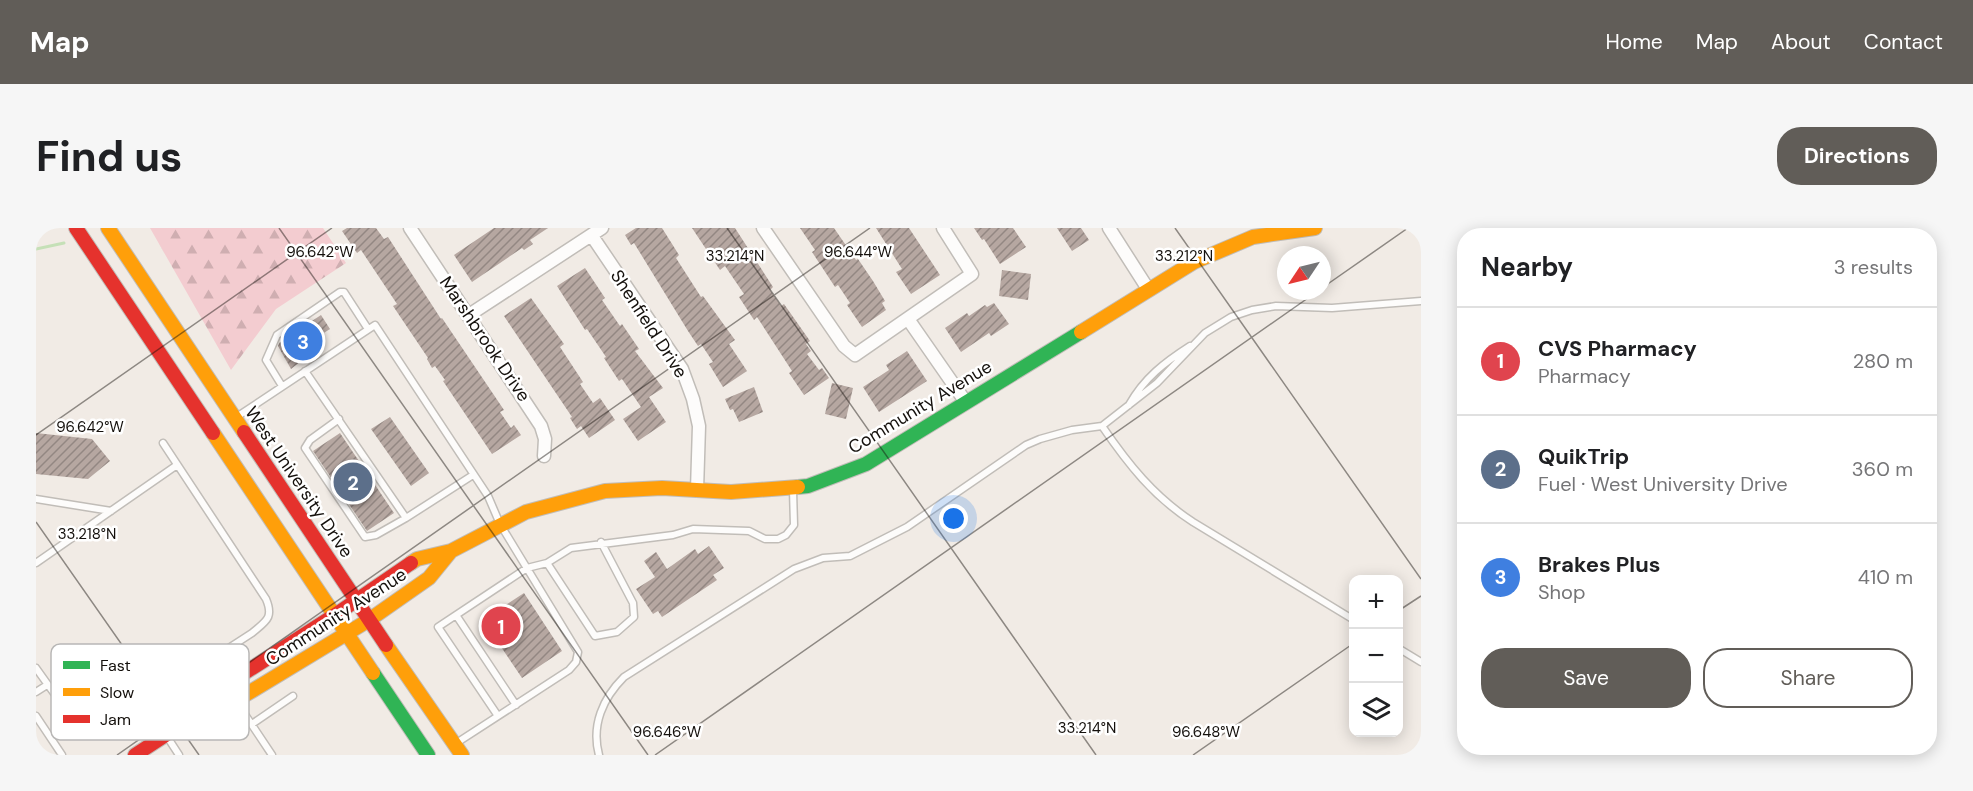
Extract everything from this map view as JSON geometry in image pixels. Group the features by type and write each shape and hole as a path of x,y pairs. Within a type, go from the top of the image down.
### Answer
{"main road":[{"path":"75,228 428,755"},
{"name":"West University Drive","path":"108,228 458,750"},
{"name":"Community Avenue","path":"249,670 417,559 451,551 526,512 605,490 662,488 731,492 808,486 866,464 964,401 1148,289 1204,258 1253,237 1282,230 1315,228"},
{"name":"Community Avenue","path":"249,693 369,620 429,578 451,551"},
{"name":"Community Avenue","path":"135,755 158,740"}],"street":[{"name":"Marshbrook Drive","path":"410,228 542,426 545,440 544,456"},
{"path":"469,315 602,228"},
{"path":"763,228 844,346 855,355 972,274 943,228"},
{"path":"1109,228 1148,289"},
{"name":"Shenfield Drive","path":"592,236 682,369 693,399 699,426 697,490"},
{"path":"908,319 964,401"}],"lane":[{"path":"282,386 266,360 277,335 340,292 344,292 368,329"},
{"path":"599,755 596,736 602,708 615,686 624,677 794,569 823,558 850,556 907,527 1026,446 1057,433 1102,426 1128,407 1147,379 1172,357 1231,317 1264,307 1332,308 1421,301"},
{"path":"234,418 375,325 488,496 500,524 576,646 578,657 569,670 498,716 458,750"},
{"path":"305,371 406,518"},
{"path":"339,419 310,440 305,448 365,537 376,535 406,518 473,475"},
{"path":"1102,426 1131,467 1168,505 1349,618"},
{"path":"162,443 266,598 270,609 266,622 233,644"},
{"path":"36,563 177,465"},
{"path":"498,716 438,627 527,568 547,563 571,548 601,542 673,535 693,529 749,531 765,539 786,535 794,525 793,487"},
{"path":"36,499 111,511"},
{"path":"547,563 595,636 617,632 634,617 633,603 601,542"},
{"path":"456,615 516,705"},
{"path":"1403,651 1421,662"},
{"path":"36,668 51,690"},
{"path":"36,692 47,685"},
{"path":"252,724 293,696"},
{"path":"36,716 51,738"},
{"path":"249,720 272,755"},
{"path":"52,740 62,755"},
{"path":"169,740 180,755"}],"green space":[{"path":"150,228 323,228 346,263 276,309 231,370"}],"building":[{"path":"347,228 376,228 384,239 388,237 504,410 500,412 511,428 514,425 521,435 492,454 443,381 445,380 435,366 432,368 428,358 393,306 397,304 361,250 357,253 342,231"},
{"path":"494,228 548,228 530,240 533,244 524,250 522,248 472,282 454,255"},
{"path":"636,228 662,228 679,255 676,258 701,297 703,296 735,340 729,344 747,371 723,387 709,364 713,362 701,344 698,346 634,243 631,245 625,235"},
{"path":"692,228 735,228 773,287 770,290 781,306 784,304 810,341 806,344 811,351 807,354 819,370 822,368 829,378 804,395 789,373 792,371 757,317 754,320 739,297 744,294 725,266 720,270"},
{"path":"800,228 834,228 873,281 885,301 882,303 886,310 862,327 847,305 850,303 838,285 835,287 812,252 815,250"},
{"path":"876,228 909,228 940,275 911,294 896,272 902,269"},
{"path":"974,228 1013,228 1026,247 1000,264"},
{"path":"1057,228 1081,228 1089,240 1072,251"},
{"path":"585,268 605,298 602,300 639,349 635,351 663,388 649,397 666,422 638,441 623,419 641,407 622,379 619,381 604,358 606,357 587,329 585,330 557,286"},
{"path":"1002,270 1031,274 1028,300 999,296"},
{"path":"531,298 564,344 560,347 583,382 580,384 593,403 600,398 615,420 589,438 581,426 577,429 570,418 572,417 504,316"},
{"path":"994,303 1009,324 991,336 989,333 961,352 945,328 967,313 969,316 985,305 987,307"},
{"path":"321,315 330,329 319,336 324,343 291,369 278,346 279,343"},
{"path":"907,351 927,381 879,412 863,387 889,370 886,365"},
{"path":"832,383 853,388 846,419 825,414"},
{"path":"754,387 763,412 739,422 725,399"},
{"path":"390,417 429,473 411,486 371,429"},
{"path":"36,433 92,439 110,461 88,479 36,474"},
{"path":"340,433 394,513 367,531 313,451"},
{"path":"709,546 724,568 713,575 717,580 662,617 658,611 653,614 636,589 655,577 644,561 656,552 667,569 695,549 698,554"},
{"path":"524,593 562,651 522,678 483,620"}],"waterway":[{"path":"36,249 64,243"}],"traffic: fast":[{"path":"798,487 808,486 866,464 1081,332"},
{"path":"373,673 428,755"}],"traffic: slow":[{"path":"108,228 244,432"},
{"path":"1081,332 1194,262 1253,237 1315,228"},
{"path":"213,433 373,673"},
{"path":"411,563 417,559 451,551 526,512 605,491 662,488 731,492 798,487"},
{"path":"249,693 369,620 429,578 451,551"},
{"path":"386,645 462,755"}],"traffic: jam":[{"path":"76,228 213,433"},
{"path":"244,432 386,645"},
{"path":"249,670 411,563"},
{"path":"135,755 158,740"}],"place":[{"name":"Brakes Plus","path":"303,341"},
{"name":"QuikTrip","path":"353,482"},
{"name":"CVS Pharmacy","path":"501,626"}]}
